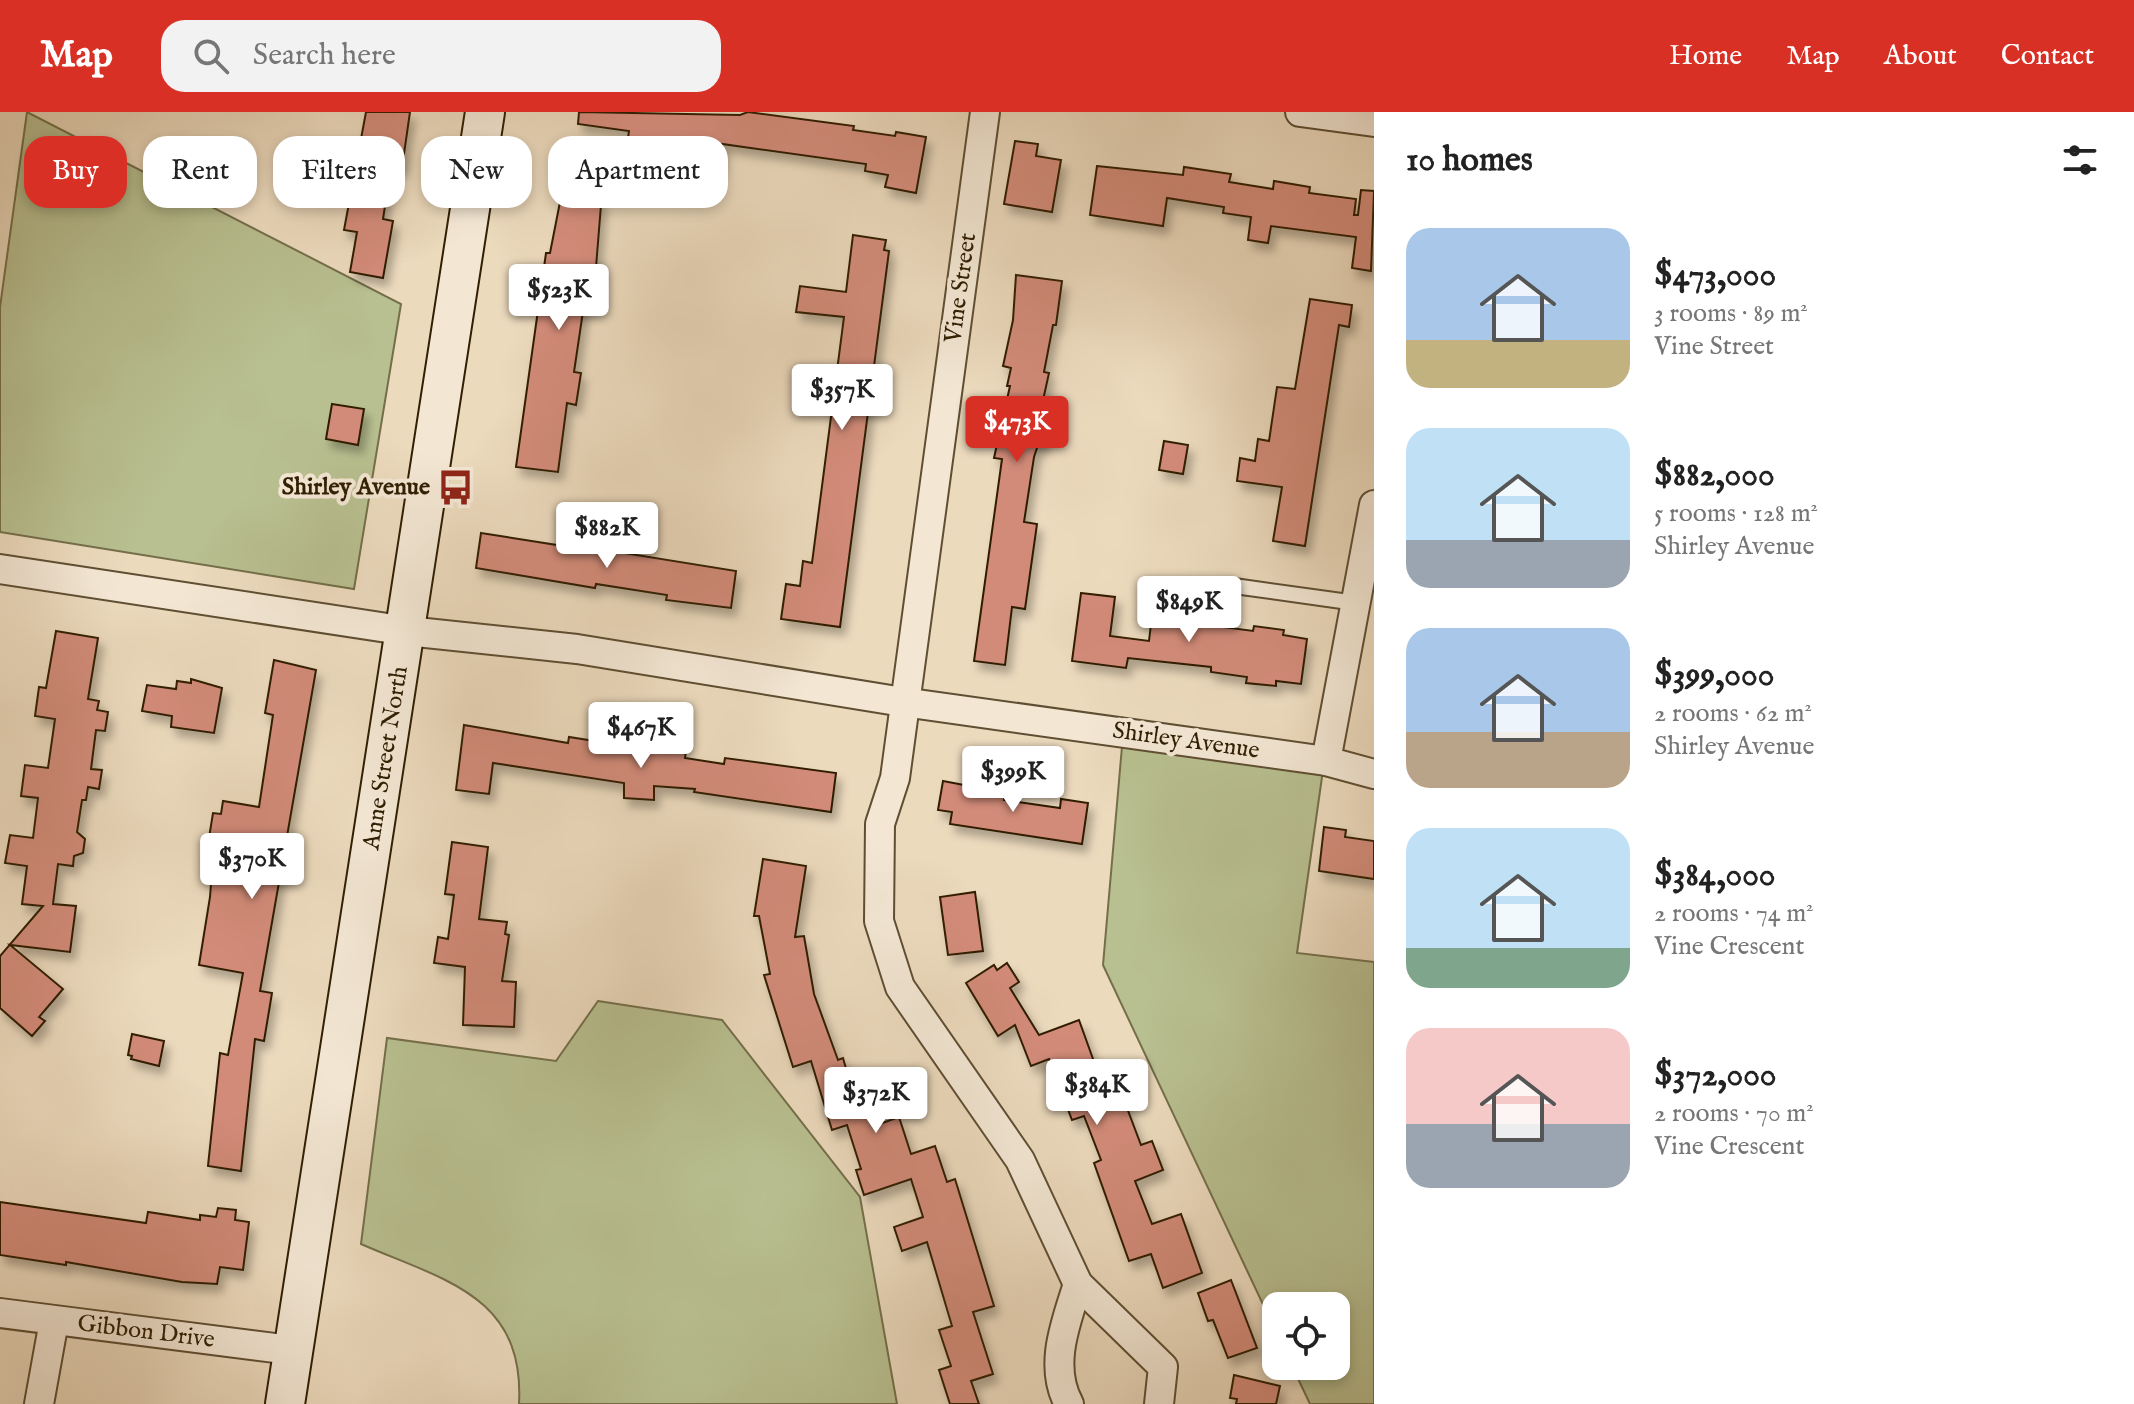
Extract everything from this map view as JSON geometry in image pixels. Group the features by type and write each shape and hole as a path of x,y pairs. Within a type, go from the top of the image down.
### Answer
{"street":[{"name":"Anne Street North","path":"285,1404 485,112"},
{"name":"Vine Street","path":"985,112 895,778 880,824 879,921 900,987 1020,1160 1078,1284"},
{"path":"1300,112 1374,122"},
{"path":"1326,761 1374,505"},
{"name":"Shirley Avenue","path":"0,569 407,631 577,649 903,702 1326,761 1374,774"},
{"path":"1069,1404 1063,1392 1059,1346 1078,1284 1163,1367 1159,1404"},
{"name":"Gibbon Drive","path":"0,1313 291,1350"},
{"path":"39,1404 54,1321"}],"lane":[{"path":"1227,585 1356,603"}],"green space":[{"path":"27,112 74,136 24,136 24,208 127,208 127,163 143,172 143,208 214,208 401,304 354,589 0,532 0,307"},
{"path":"1123,735 1324,763 1297,953 1374,962 1374,1404 1310,1404 1299,1380 1350,1380 1350,1292 1262,1292 1262,1302 1103,965"},
{"path":"598,1001 722,1020 860,1197 897,1404 519,1404 517,1367 508,1338 493,1315 473,1297 449,1282 361,1244 387,1038 556,1061"}],"building":[{"path":"366,112 410,112 405,147 405,136 362,136"},
{"path":"579,112 740,115 748,112 854,126 853,130 895,136 896,132 926,137 916,193 885,187 888,175 865,171 866,164 728,145 728,136 628,136 629,131 578,124"},
{"path":"1015,141 1038,144 1036,156 1061,160 1052,212 1004,204"},
{"path":"1097,166 1183,175 1184,167 1231,174 1229,182 1273,189 1274,181 1310,187 1309,193 1356,199 1354,215 1358,215 1361,190 1374,191 1371,271 1352,268 1356,237 1271,226 1268,243 1248,240 1251,217 1223,213 1224,207 1167,198 1163,226 1090,215"},
{"path":"348,208 385,208 383,219 393,221 383,278 350,272 357,232 344,230"},
{"path":"559,208 601,208 594,292 586,291 574,372 581,373 576,405 567,403 558,472 516,467 546,253 550,253"},
{"path":"853,235 886,240 884,250 889,251 840,627 781,619 786,584 800,586 803,561 812,563 844,317 796,312 800,286 846,292"},
{"path":"1016,275 1062,281 1056,325 1053,325 1044,372 1049,373 1040,414 1048,416 1043,446 1038,445 1034,457 1024,522 1037,524 1025,609 1012,607 1005,665 974,661 1002,459 994,458 1010,386 1007,386 1011,368 1003,366 1013,320"},
{"path":"1310,299 1352,305 1349,327 1339,325 1305,546 1273,541 1282,487 1237,481 1240,458 1255,461 1258,439 1269,441 1277,387 1295,389"},
{"path":"332,404 364,409 358,445 326,439"},
{"path":"1164,441 1188,445 1183,474 1159,470"},
{"path":"481,533 570,547 571,540 600,544 599,549 736,571 731,608 666,600 667,595 596,584 595,588 476,568"},
{"path":"1081,593 1115,597 1110,636 1149,641 1153,607 1202,612 1200,624 1253,631 1254,626 1284,630 1283,635 1307,639 1301,684 1276,681 1276,686 1246,683 1247,677 1211,672 1211,667 1128,658 1126,668 1072,661"},
{"path":"56,631 98,638 88,699 99,701 97,710 108,712 105,731 96,730 91,769 102,770 99,789 88,787 86,800 82,800 77,832 85,839 83,853 74,856 73,866 58,864 53,904 76,906 70,952 10,945 63,989 39,1017 45,1021 32,1036 0,1008 0,956 43,906 22,904 27,866 5,863 10,835 33,838 38,798 21,796 25,765 48,768 55,719 35,716 39,687 46,688"},
{"path":"274,660 316,670 260,991 272,993 264,1041 255,1039 241,1171 208,1166 220,1053 228,1055 243,973 199,965 210,897 214,845 208,844 213,813 221,814 223,801 259,807 273,715 265,713"},
{"path":"191,679 222,688 214,733 171,727 172,716 142,711 147,685 176,689 177,681 191,683"},
{"path":"464,725 568,743 569,737 601,742 600,745 686,751 685,758 724,764 725,758 836,773 831,812 694,792 695,789 654,786 654,800 624,798 624,783 493,763 489,794 456,790"},
{"path":"943,781 1006,793 1004,800 1060,808 1061,799 1088,803 1082,844 950,824 952,812 938,810"},
{"path":"1324,827 1346,830 1345,837 1374,841 1374,879 1319,871"},
{"path":"452,842 488,847 479,919 507,922 505,934 509,935 502,981 516,982 514,1027 463,1025 465,967 434,963 438,937 448,939 454,895 445,894"},
{"path":"763,859 806,866 795,937 804,936 814,994 838,1060 843,1058 853,1093 863,1090 874,1126 899,1117 911,1154 935,1146 947,1182 955,1179 994,1306 973,1312 993,1374 971,1381 979,1404 950,1404 939,1370 951,1366 939,1330 952,1326 927,1242 902,1251 894,1227 923,1217 911,1179 864,1195 856,1170 861,1169 847,1125 832,1130 811,1061 793,1067 764,975 770,974 759,916 754,916"},
{"path":"975,892 983,951 948,955 940,897"},
{"path":"1007,963 1019,982 1010,988 1039,1035 1079,1020 1102,1084 1116,1079 1141,1145 1152,1141 1163,1170 1135,1181 1152,1224 1181,1214 1202,1273 1163,1288 1151,1254 1129,1261 1094,1163 1101,1160 1084,1116 1072,1120 1049,1059 1031,1066 1015,1025 998,1036 966,983 994,965 997,970"},
{"path":"132,1034 164,1041 159,1066 131,1059 132,1056 128,1055"},
{"path":"0,1202 146,1223 148,1212 200,1220 200,1215 216,1217 218,1208 236,1210 235,1220 249,1222 243,1270 220,1267 217,1284 182,1282 66,1262 66,1265 0,1255"},
{"path":"1231,1280 1257,1348 1228,1358 1213,1320 1208,1321 1198,1293"},
{"path":"1234,1375 1280,1386 1276,1404 1236,1404 1237,1399 1230,1398"}],"place":[{"name":"Shirley Avenue","path":"456,487"}]}
